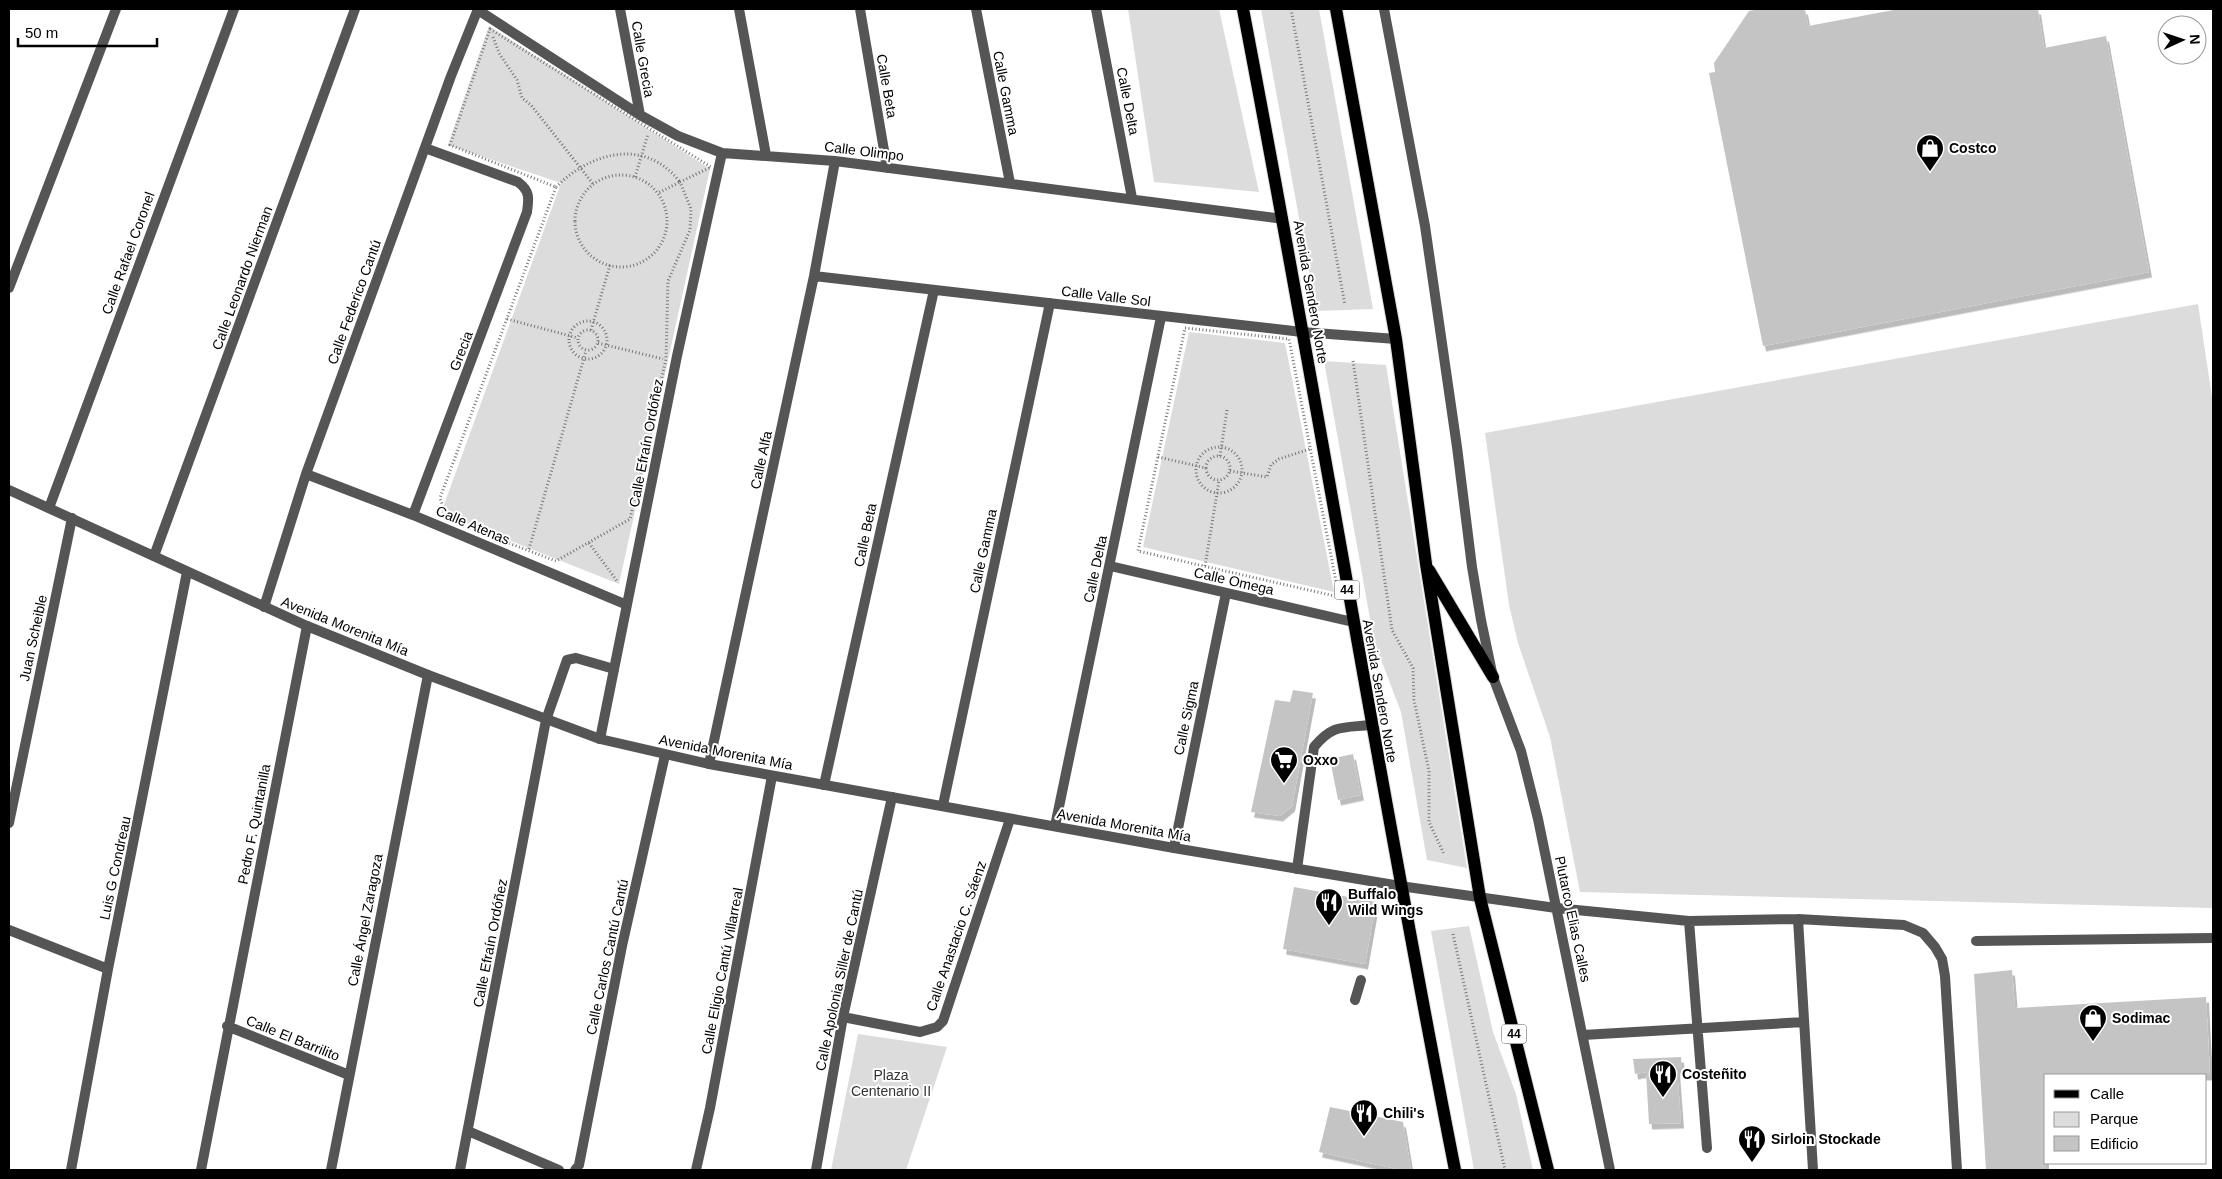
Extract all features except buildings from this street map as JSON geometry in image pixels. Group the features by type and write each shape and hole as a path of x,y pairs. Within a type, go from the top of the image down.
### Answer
{"main road":[{"name":"Avenida Sendero Norte","path":"1243,9 1283,219 1352,622 1400,886 1455,1170"},
{"name":"44","path":"1336,9 1396,339 1426,564 1480,898 1548,1170"},
{"path":"1426,564 1493,677"}],"street":[{"path":"9,288 116,9"},
{"name":"Calle Rafael Coronel","path":"49,508 234,9"},
{"name":"Calle Leonardo Nierman","path":"154,556 355,9"},
{"name":"Calle Olimpo","path":"478,9 640,115 685,139 722,153 834,161 1283,219"},
{"name":"Calle Federico Cantú","path":"264,608 306,474 478,9"},
{"name":"Calle Grecia","path":"620,9 640,115"},
{"path":"739,9 766,155"},
{"name":"Calle Beta","path":"860,9 888,168"},
{"name":"Calle Gamma","path":"976,9 1010,183"},
{"name":"Calle Delta","path":"1096,9 1132,198"},
{"path":"1384,9 1425,226 1457,447 1472,567 1493,677"},
{"name":"Grecia","path":"413,515 527,212 529,194 525,187 518,182 426,148"},
{"name":"Calle Efraín Ordóñez","path":"600,739 677,356 722,153"},
{"name":"Calle Alfa","path":"709,764 814,276 834,161"},
{"name":"Calle Valle Sol","path":"814,276 1161,317 1302,332 1396,339"},
{"name":"Calle Beta","path":"824,785 934,290"},
{"name":"Calle Gamma","path":"943,805 1050,303"},
{"name":"Calle Delta","path":"1055,826 1161,317"},
{"name":"Calle Atenas","path":"306,474 413,515 627,605"},
{"name":"Avenida Morenita Mía","path":"9,490 264,608 428,675 600,739 665,755 1174,848 1480,898 1556,908 1689,921 1798,919 1904,926 1923,933 1942,959 1945,976 1957,1170"},
{"name":"Juan Scheible","path":"9,822 72,518"},
{"name":"Calle Omega","path":"1110,566 1352,622"},
{"name":"Luis G Condreau","path":"71,1170 108,969 187,572"},
{"name":"Calle Sigma","path":"1174,848 1226,593"},
{"name":"Pedro F. Quintanilla","path":"201,1170 227,1026 307,626"},
{"name":"Calle Efraín Ordóñez","path":"460,1170 546,720 567,660 576,658 614,669"},
{"name":"Calle Ángel Zaragoza","path":"332,1170 428,675"},
{"name":"Plutarco Elias Calles","path":"1493,677 1521,751 1538,818 1610,1170"},
{"path":"1297,869 1314,747 1325,734 1338,728 1371,725"},
{"name":"Calle Carlos Cantú Cantú","path":"577,1168 622,946 665,755"},
{"name":"Calle Eligio Cantú Villarreal","path":"696,1170 710,1108 772,776"},
{"name":"Calle Apolonia Siller de Cantú","path":"816,1170 843,1017 892,797"},
{"name":"Calle Anastacio C. Sáenz","path":"843,1017 920,1032 937,1027 943,1021 1010,819"},
{"path":"1798,919 1813,1170"},
{"path":"1689,921 1707,1148"},
{"path":"9,930 108,969"},
{"path":"1976,941 2213,938"},
{"path":"1355,1000 1360,980"},
{"path":"1583,1035 1804,1022"},
{"name":"Calle El Barrilito","path":"227,1026 349,1075"},
{"path":"468,1131 559,1170"}],"path":[{"path":"1291,9 1344,305"},
{"path":"490,29 711,167 658,193"},
{"path":"490,29 499,53 517,80 522,98 532,105 594,185"},
{"path":"490,29 450,145 556,187"},
{"path":"635,177 649,128"},
{"path":"625,154 640,156 663,166 680,182 691,209 690,230 668,281 666,360 630,520 556,562 448,520 440,498 556,187 580,168 604,156 625,154"},
{"path":"614,175 635,177 644,181 658,193 664,203 667,218 666,233 660,247 649,258 636,265 620,267 592,257 582,245 576,231 576,216 580,202 588,189 594,185 600,180 614,175"},
{"path":"591,330 610,265"},
{"path":"507,319 578,338"},
{"path":"594,321 605,330 608,336 607,345 603,353 598,357 583,359 571,350 569,336 576,325 582,322 594,321"},
{"path":"1185,328 1289,339 1310,449 1339,597 1138,551 1185,328"},
{"path":"591,330 598,335 598,343 596,348 586,350 580,346 578,338 583,331 591,330"},
{"path":"598,343 666,360"},
{"path":"529,551 586,350"},
{"path":"1353,361 1392,630 1413,668 1414,700 1429,771 1429,822 1444,854"},
{"path":"1220,456 1227,410"},
{"path":"1221,446 1231,449 1236,454 1242,467 1242,474 1234,488 1227,492 1216,492 1204,487 1199,481 1196,465 1203,452 1210,448 1221,446"},
{"path":"1230,471 1266,477 1271,465 1279,459 1310,449"},
{"path":"1220,456 1227,460 1230,471 1226,478 1219,480 1211,478 1206,468 1208,461 1220,456"},
{"path":"1158,457 1206,468"},
{"path":"1205,566 1219,480"},
{"path":"590,543 619,584"},
{"path":"1452,934 1505,1170"}],"green space":[{"path":"1128,9 1219,9 1259,192 1154,182"},
{"path":"1261,9 1319,9 1373,309 1316,311"},
{"path":"489,26 710,169 619,584 441,513 561,183 448,145"},
{"path":"2198,304 2213,404 2213,908 1580,892 1550,737 1518,643 1509,605 1485,433"},
{"path":"1189,332 1285,343 1334,592 1143,547"},
{"path":"1324,361 1386,365 1467,868 1427,860 1401,712 1374,641"},
{"path":"1469,926 1493,1032 1516,1094 1533,1170 1474,1170 1431,931"},
{"name":"Plaza Centenario II","path":"858,1034 947,1047 906,1170 831,1170"}],"place":[{"name":"Costco","path":"1930,172"},
{"name":"Oxxo","path":"1284,784"},
{"name":"Buffalo Wild Wings","path":"1329,926"},
{"name":"Sodimac","path":"2093,1042"},
{"name":"Costeñito","path":"1663,1098"},
{"name":"Chili's","path":"1364,1137"},
{"name":"Sirloin Stockade","path":"1752,1163"}]}
